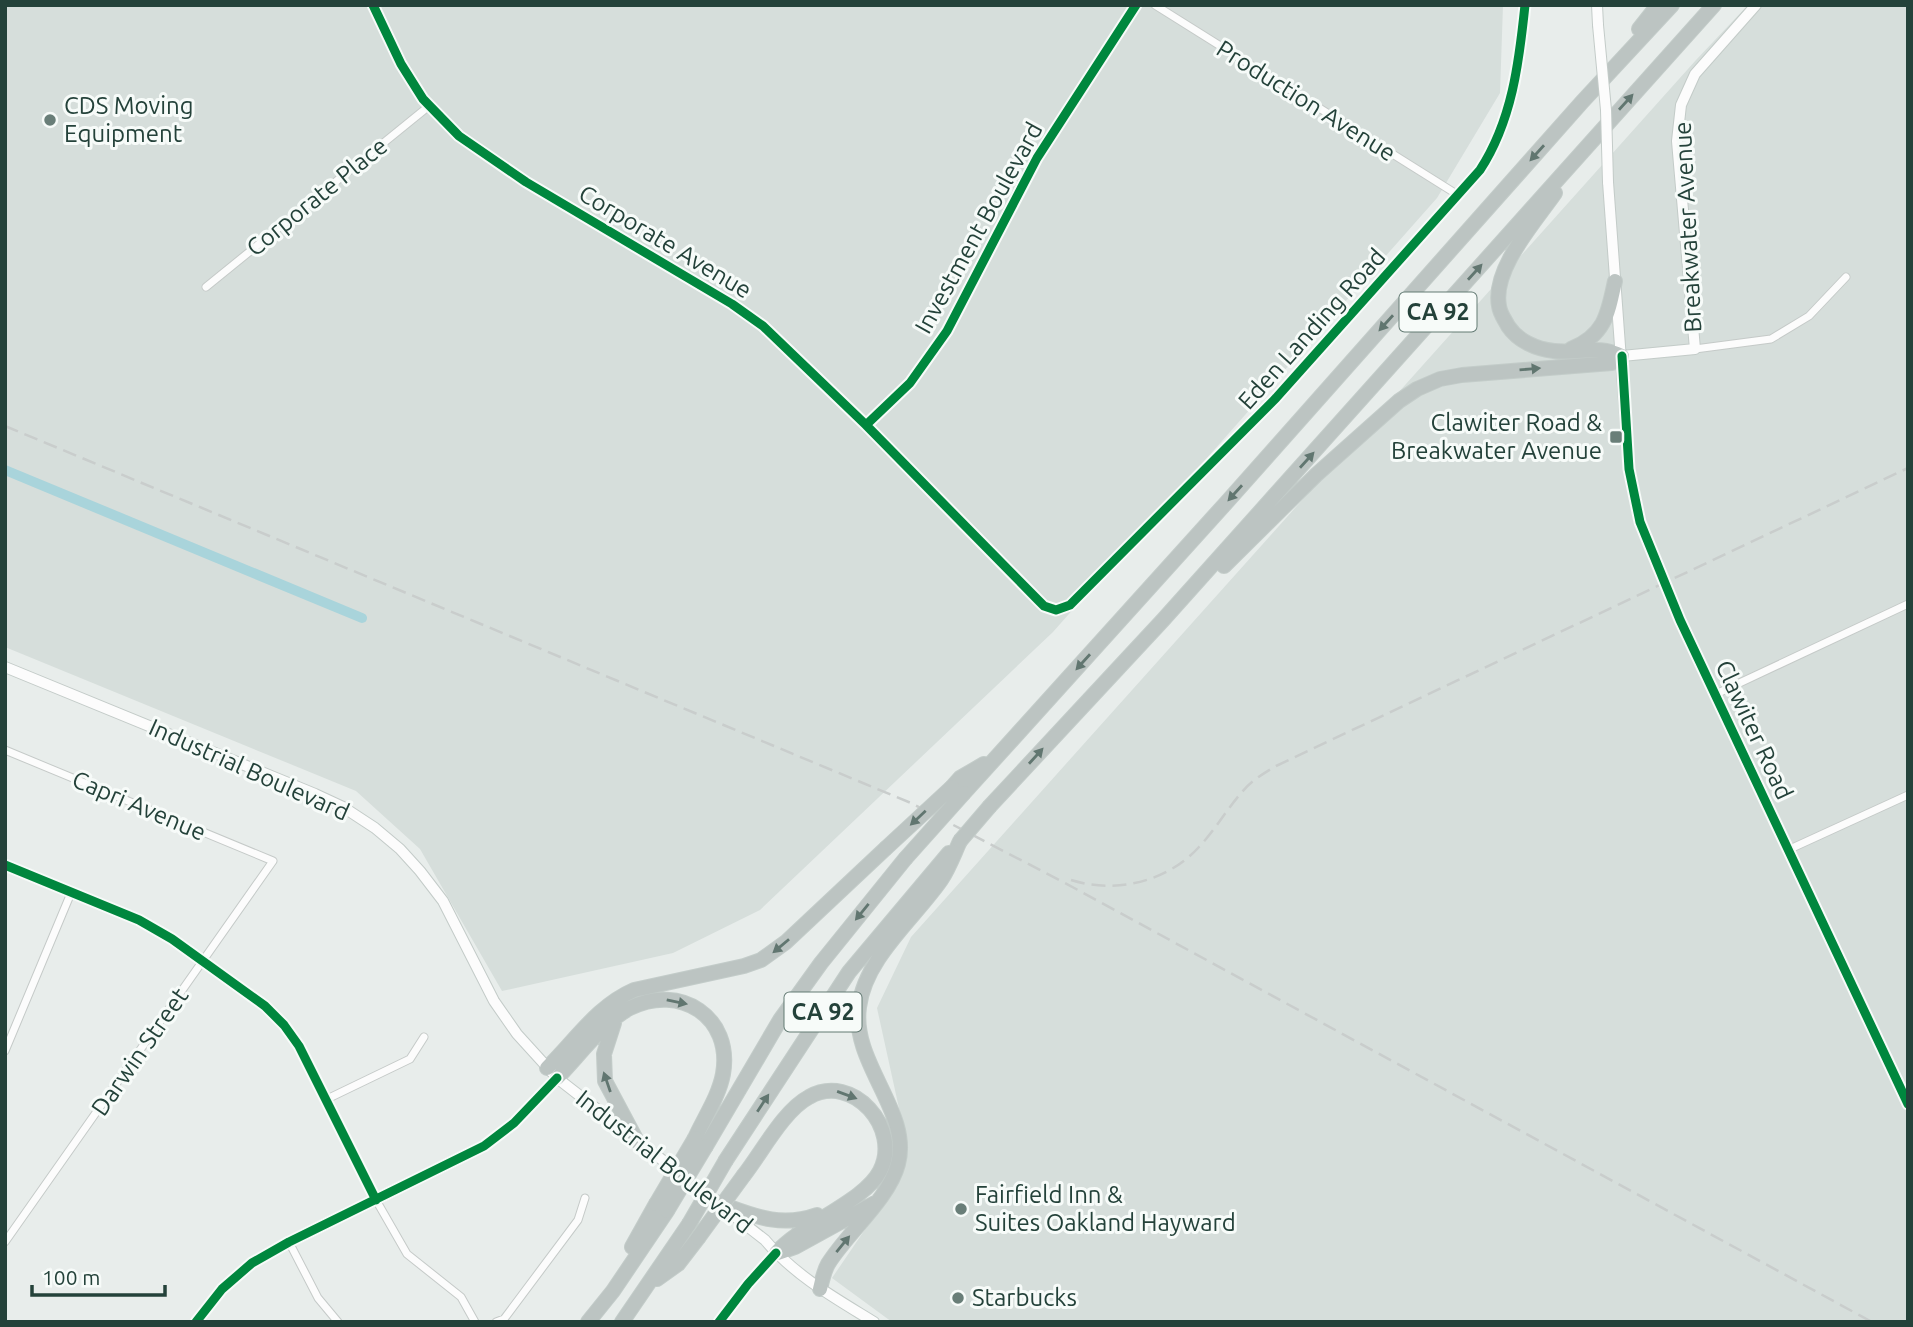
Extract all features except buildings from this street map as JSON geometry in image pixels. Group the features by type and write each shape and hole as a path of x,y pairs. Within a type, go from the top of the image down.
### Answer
{"highway":[{"path":"1582,102 1658,5"},
{"name":"CA 92","path":"589,1320 613,1291 700,1142 780,1020 821,963 958,790 1000,754 1582,102 1672,5"},
{"name":"CA 92","path":"622,1322 689,1224 726,1160 849,972 937,875 960,841 990,806 1163,620 1714,5"},
{"path":"1163,620 1188,601 1316,475 1399,401 1417,389 1440,379 1462,375 1612,363 1622,356 1608,349 1564,352 1542,349 1523,341 1512,331 1498,304 1504,271 1524,237 1591,141"},
{"path":"1564,352 1588,340 1603,326 1615,281"},
{"path":"552,1073 599,1012 618,997 634,990 744,966 772,953 885,849 958,790"},
{"path":"820,1289 826,1266 870,1213 893,1177 898,1164 899,1141 892,1116 860,1043 858,1020 861,998 868,978 937,875"},
{"path":"552,1073 628,1009 644,1002 664,999 695,1007 710,1018 720,1032 724,1051 723,1076 700,1142"},
{"path":"615,1019 604,1054 605,1081 637,1141"},
{"path":"647,1287 678,1264 800,1103 814,1094 842,1091 856,1097 871,1109 882,1129 886,1150 880,1171 873,1182 789,1239 776,1253"},
{"path":"713,1201 751,1215 786,1222 801,1220 835,1208"},
{"path":"776,1253 796,1247 875,1203"}],"street":[{"name":"Corporate Avenue","path":"373,5 401,64 429,106 459,136 492,160 726,300 763,326 866,425 1038,600"},
{"name":"Investment Boulevard","path":"866,425 910,383 947,331 1037,158 1136,5"},
{"name":"Production Avenue","path":"1154,5 1458,195"},
{"name":"Eden Landing Road","path":"1038,600 1050,609 1063,610 1103,574 1276,398 1458,195 1492,152 1507,115 1513,93 1525,5"},
{"name":"Clawiter Road","path":"1597,5 1629,469 1640,522 1680,620 1908,1104"},
{"name":"Breakwater Avenue","path":"1695,349 1677,141 1681,104 1695,74 1756,5"},
{"name":"Corporate Place","path":"206,287 429,106"},
{"path":"1622,356 1771,339 1809,316 1846,277"},
{"path":"1716,694 1908,604"},
{"name":"Industrial Boulevard","path":"5,667 315,794 343,807 375,828 400,849 443,901 494,1001 517,1034 552,1073 765,1241 820,1289 874,1322"},
{"name":"Capri Avenue","path":"5,750 273,861"},
{"path":"1790,849 1908,795"},
{"name":"Darwin Street","path":"5,1242 273,861"},
{"path":"5,865 139,920 245,989 284,1025 299,1046 376,1199 407,1254 461,1297 475,1322"},
{"path":"5,1051 71,893"},
{"path":"326,1100 410,1059 424,1037"},
{"path":"197,1321 236,1275 252,1263 500,1136 552,1073"},
{"path":"496,1322 504,1319 578,1220 585,1198"},
{"path":"289,1242 317,1298 338,1322"},
{"path":"719,1322 776,1253"}],"shaded area":[{"path":"5,5 1503,5 1500,93 1437,198 1053,632 760,910 673,953 502,991 420,849 356,791 5,647"},
{"path":"1748,5 1908,5 1908,1322 892,1322 832,1278 898,1181 904,1131 877,1008 911,937"}],"waterway":[{"path":"5,470 362,618"}],"railway":[{"path":"5,426 911,803 1065,883 1872,1322"},
{"path":"1071,880 1105,886 1123,885 1156,877 1172,869 1199,847 1246,788 1276,766 1908,468"}],"cycle path":[{"path":"373,5 401,64 423,99 459,136 526,182 732,304 763,326 866,425 1044,606 1056,610 1070,605 1276,398 1480,170 1507,112 1517,70 1525,5"},
{"path":"866,425 910,383 947,331 1037,158 1136,5"},
{"path":"1622,356 1629,469 1640,522 1680,620 1908,1104"},
{"path":"5,865 139,920 172,939 265,1006 284,1025 299,1046 376,1200"},
{"path":"196,1322 222,1289 252,1263 484,1146 514,1123 557,1078"},
{"path":"719,1322 776,1253"}],"place":[{"name":"CDS Moving Equipment","path":"50,120"},
{"name":"Clawiter Road & Breakwater Avenue","path":"1616,437"},
{"name":"Fairfield Inn & Suites Oakland Hayward","path":"961,1209"},
{"name":"Starbucks","path":"958,1298"}]}
